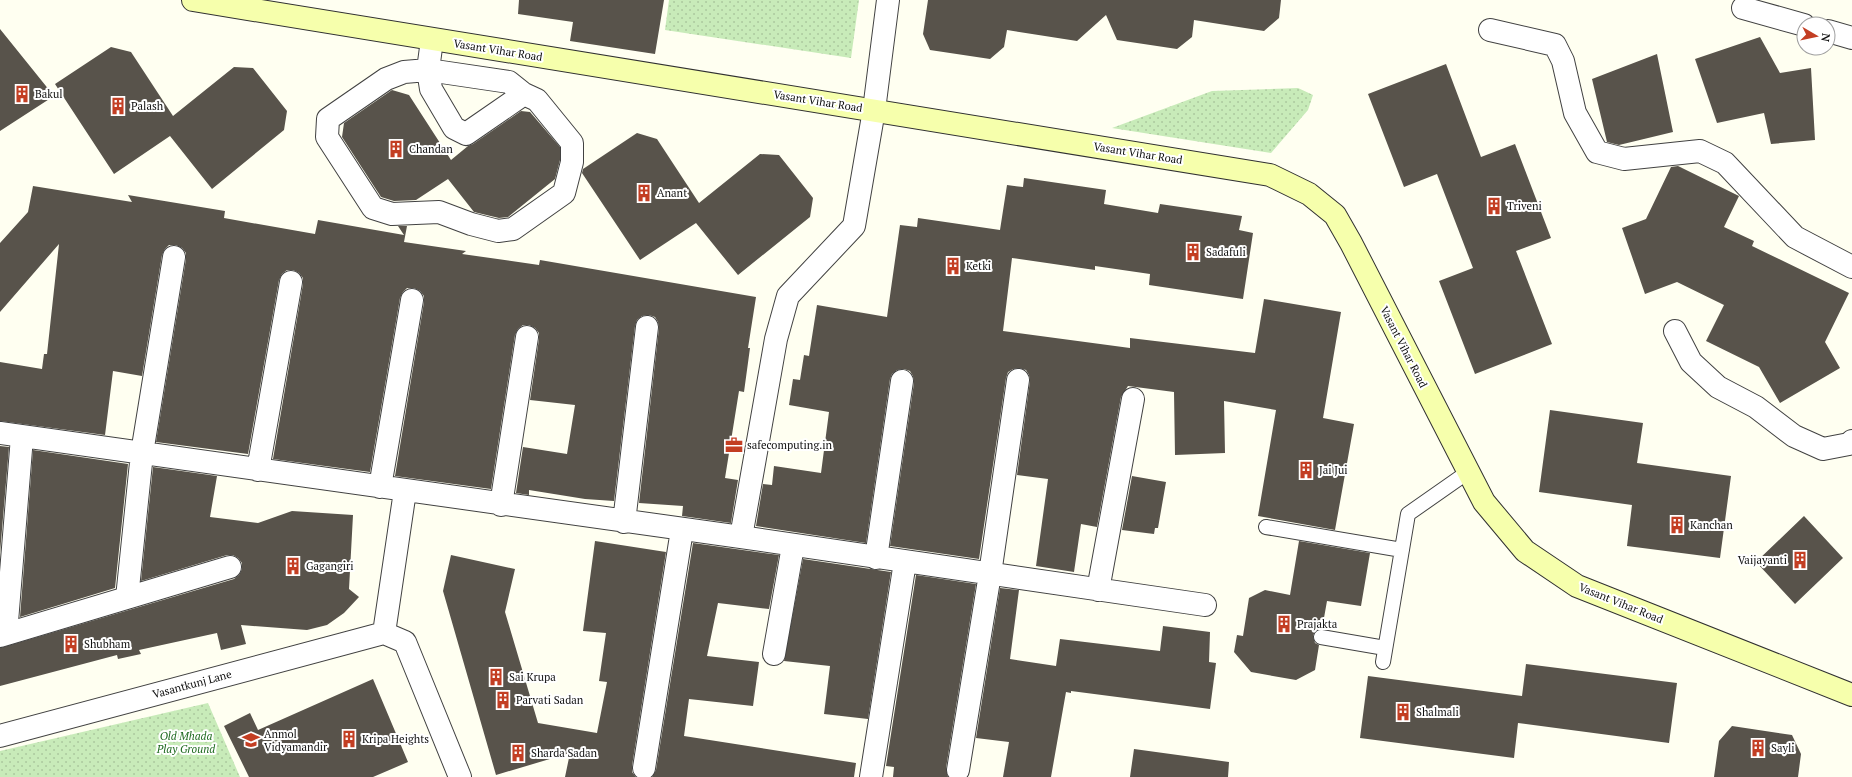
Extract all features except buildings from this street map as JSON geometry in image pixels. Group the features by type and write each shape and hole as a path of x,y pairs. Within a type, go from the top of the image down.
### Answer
{"street":[{"name":"Vasant Vihar Road","path":"193,0 1270,175 1309,194 1335,214 1484,502 1525,551 1577,586 1852,695"},
{"path":"742,537 776,339 788,296 854,226 874,110 888,0"},
{"path":"1743,8 1796,23"},
{"path":"1490,30 1555,45 1563,61 1575,113 1597,152 1624,159 1700,151 1724,163 1795,237 1852,267"},
{"path":"1836,33 1852,38"},
{"path":"432,40 428,70 431,89 454,128 466,134 524,94"},
{"path":"428,70 509,82 524,94 537,100 572,143 572,162 564,193 513,229 498,231 471,224 439,212 392,214 373,208 327,137 328,119 386,79 404,72 428,70"},
{"path":"127,598 142,453 174,257"},
{"path":"258,470 291,282"},
{"path":"380,487 412,300"},
{"path":"624,522 647,327"},
{"path":"1675,331 1691,362 1718,387 1756,407 1794,436 1823,449 1849,444 1852,441"},
{"path":"501,505 527,336"},
{"path":"958,770 990,574 1018,380"},
{"path":"876,558 902,381"},
{"path":"1098,590 1133,399"},
{"path":"0,434 501,505 742,537 793,546 1205,605"},
{"path":"22,437 3,635 230,567"},
{"path":"405,491 384,633 405,642 460,777"},
{"path":"644,768 682,530"},
{"path":"774,654 793,546"},
{"path":"871,777 905,562"},
{"name":"Vasantkunj Lane","path":"0,736 384,633"}],"lane":[{"path":"1321,637 1384,655 1408,514 1468,472"},
{"path":"1266,527 1402,550"}],"green space":[{"path":"669,0 859,0 851,58 665,30"},
{"path":"1298,88 1313,95 1308,110 1271,153 1112,128 1212,91"},
{"name":"Old Mhada Play Ground","path":"208,703 240,777 0,777 0,751"}],"place":[{"name":"Bakul","path":"22,94"},
{"name":"Palash","path":"118,106"},
{"name":"Chandan","path":"396,149"},
{"name":"Anant","path":"644,193"},
{"name":"Triveni","path":"1494,206"},
{"name":"Sadafuli","path":"1193,252"},
{"name":"Ketki","path":"953,266"},
{"name":"safecomputing.in","path":"734,445"},
{"name":"Jai Jui","path":"1306,470"},
{"name":"Kanchan","path":"1677,525"},
{"name":"Vaijayanti","path":"1800,560"},
{"name":"Gagangiri","path":"293,566"},
{"name":"Prajakta","path":"1284,624"},
{"name":"Shubham","path":"71,644"},
{"name":"Sai Krupa","path":"496,677"},
{"name":"Parvati Sadan","path":"503,700"},
{"name":"Shalmali","path":"1403,712"},
{"name":"Kripa Heights","path":"349,739"},
{"name":"Anmol Vidyamandir","path":"251,740"},
{"name":"Sayli","path":"1758,748"},
{"name":"Sharda Sadan","path":"518,753"}]}
